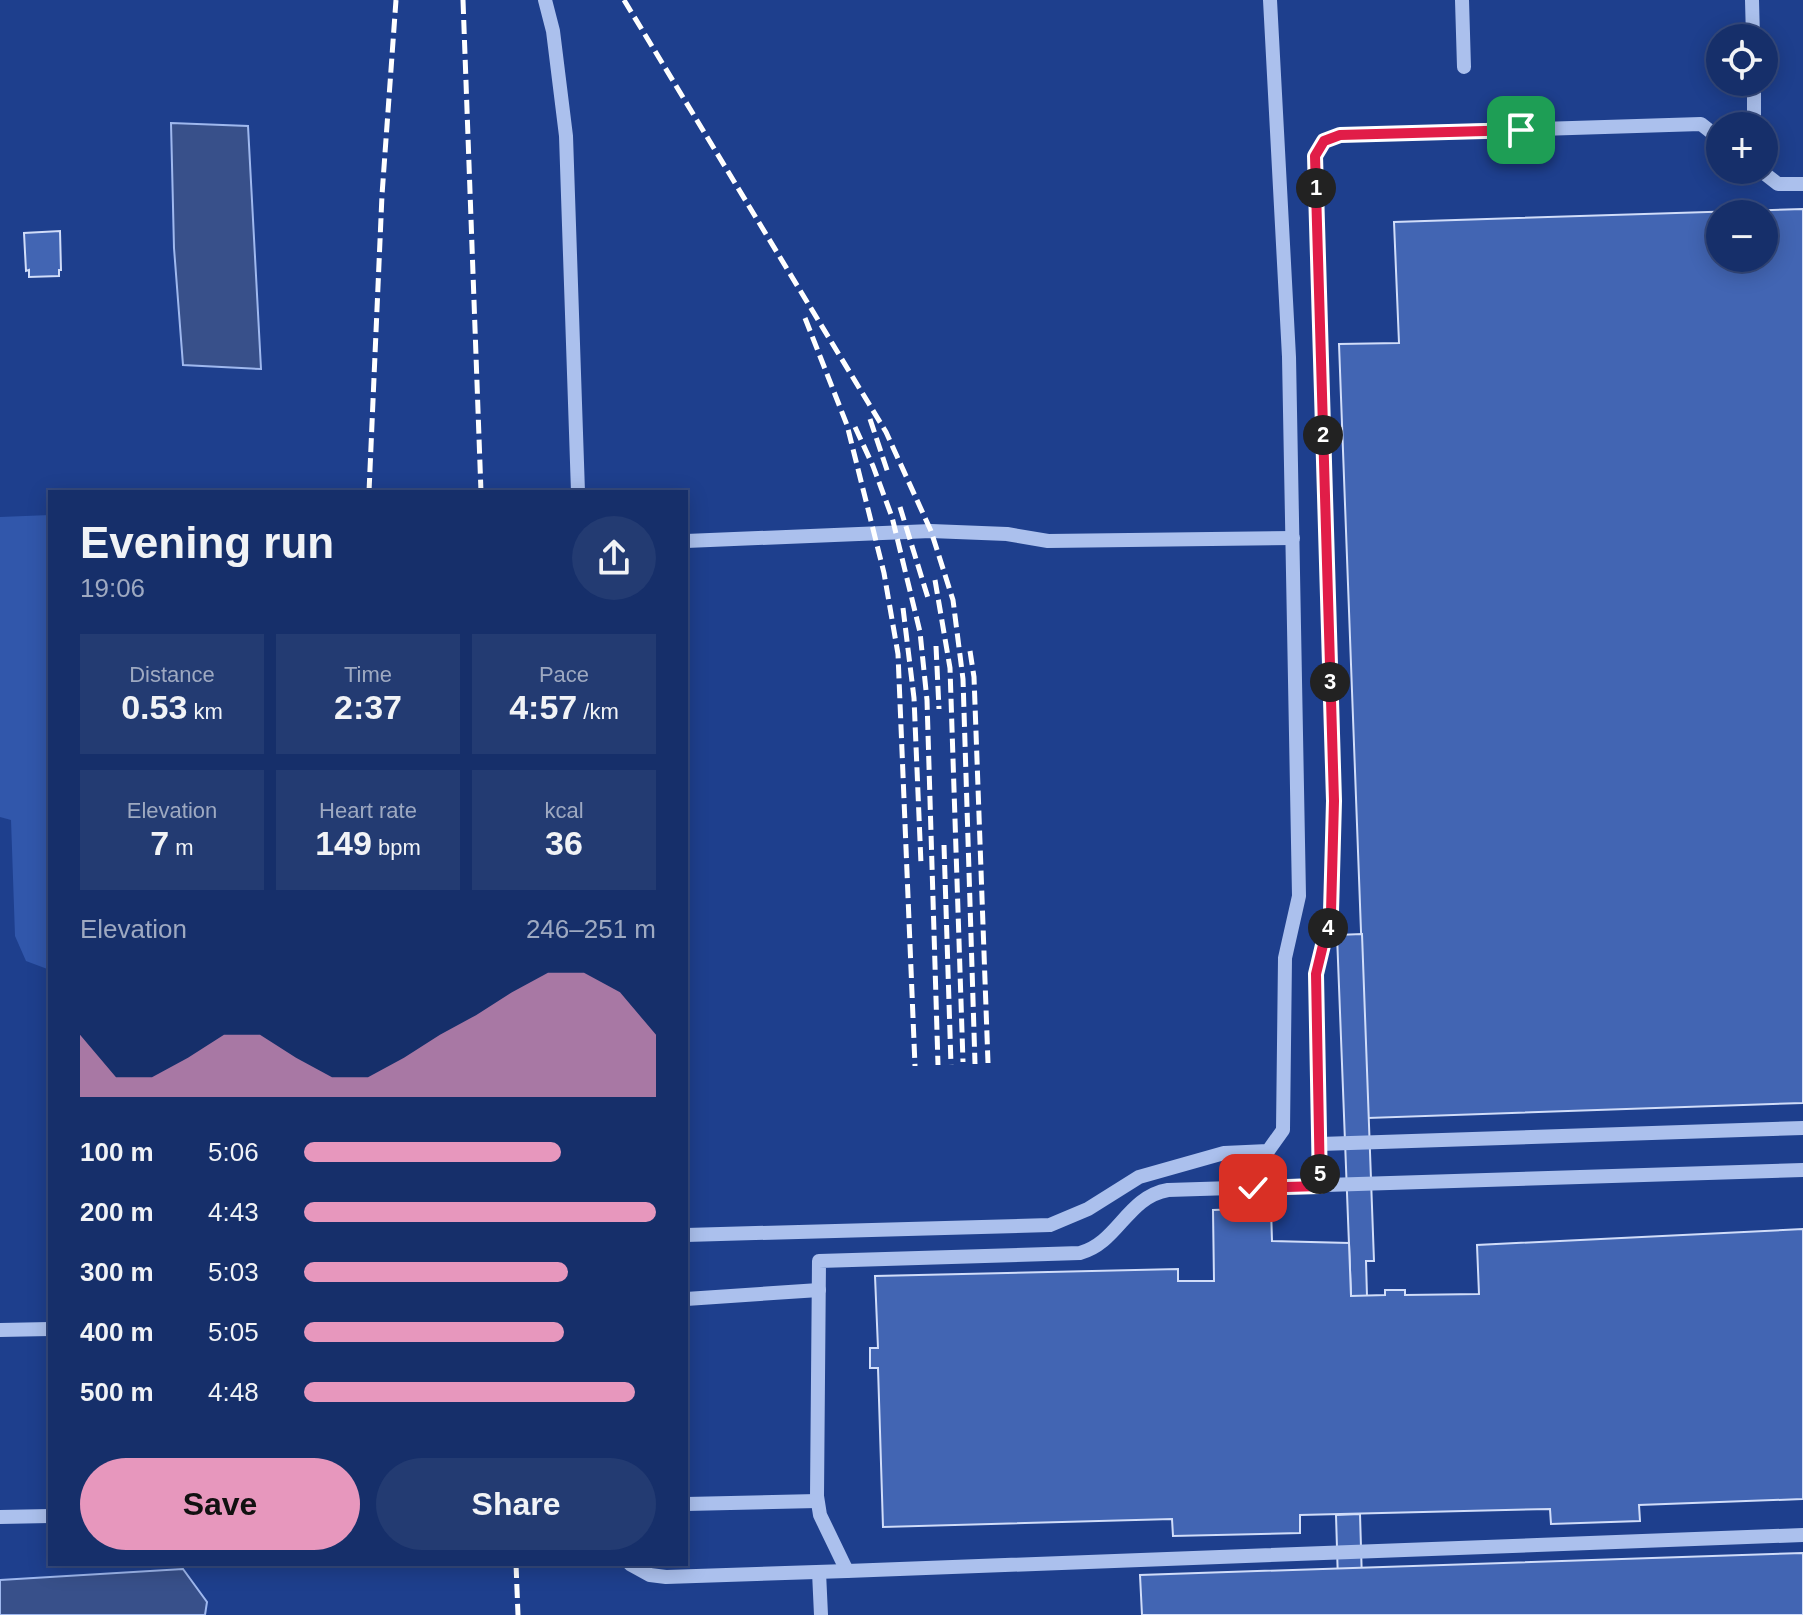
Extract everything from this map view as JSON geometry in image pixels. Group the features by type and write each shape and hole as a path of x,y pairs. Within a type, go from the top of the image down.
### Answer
{"lane":[{"path":"545,0 553,31 566,136 578,490"},
{"path":"688,1235 1050,1225 1088,1209 1139,1177 1224,1153 1268,1151 1283,1130 1285,958 1299,896 1289,357 1270,0"},
{"path":"1462,0 1464,67"},
{"path":"1752,0 1753,24"},
{"path":"1320,1186 1316,974 1331,912 1334,801 1315,156 1324,141 1340,135 1701,124 1706,128"},
{"path":"1778,184 1803,184"},
{"path":"688,541 931,531 1007,534 1048,541 1293,538"},
{"path":"1320,1144 1803,1128"},
{"path":"847,1571 830,1540 817,1501 819,1261 1080,1253 1098,1245 1134,1205 1154,1192 1803,1170"},
{"path":"688,1299 819,1290"},
{"path":"0,1330 48,1329"},
{"path":"688,1504 817,1501"},
{"path":"0,1517 48,1516"},
{"path":"634,1566 650,1575 666,1577 1803,1535"},
{"path":"819,1572 821,1615"}],"shaded area":[{"path":"171,123 248,126 261,369 183,365 174,248"},
{"path":"48,515 48,969 26,961 15,936 11,820 0,817 0,517"},
{"path":"183,1569 207,1602 205,1615 0,1615 0,1580"}],"building":[{"path":"1803,209 1803,1103 1368,1118 1339,344 1399,343 1394,222 1706,212 1706,272 1778,272 1778,210"},
{"path":"60,231 59,276 29,277 24,233"},
{"path":"1362,934 1374,1261 1366,1261 1367,1296 1351,1296 1337,935"},
{"path":"1271,1208 1272,1241 1349,1243 1351,1296 1385,1295 1385,1290 1405,1290 1405,1295 1479,1294 1477,1245 1803,1229 1803,1499 1639,1505 1640,1521 1551,1524 1550,1509 1300,1515 1300,1533 1173,1536 1172,1519 883,1527 878,1368 870,1368 870,1348 878,1348 875,1276 1178,1269 1178,1281 1214,1281 1213,1210"},
{"path":"1360,1514 1363,1615 1339,1615 1336,1515"},
{"path":"1803,1553 1803,1615 1142,1615 1140,1575"}],"railway":[{"path":"369,490 382,195 396,0"},
{"path":"463,0 481,490"},
{"path":"624,0 886,432 931,531 953,600 963,679 975,1064"},
{"path":"805,318 847,425 884,573 898,654 915,1066"},
{"path":"870,419 889,476"},
{"path":"855,427 892,517 920,632 927,700 938,1065"},
{"path":"900,507 928,598"},
{"path":"935,580 950,668 963,1062"},
{"path":"903,608 914,698 921,864"},
{"path":"936,646 939,709"},
{"path":"970,651 974,677 988,1063"},
{"path":"944,845 951,1065"},
{"path":"516,1566 518,1615"}],"route":[{"path":"1253,1188 1320,1186 1316,974 1331,912 1334,801 1315,156 1324,141 1340,135 1521,130"}]}
